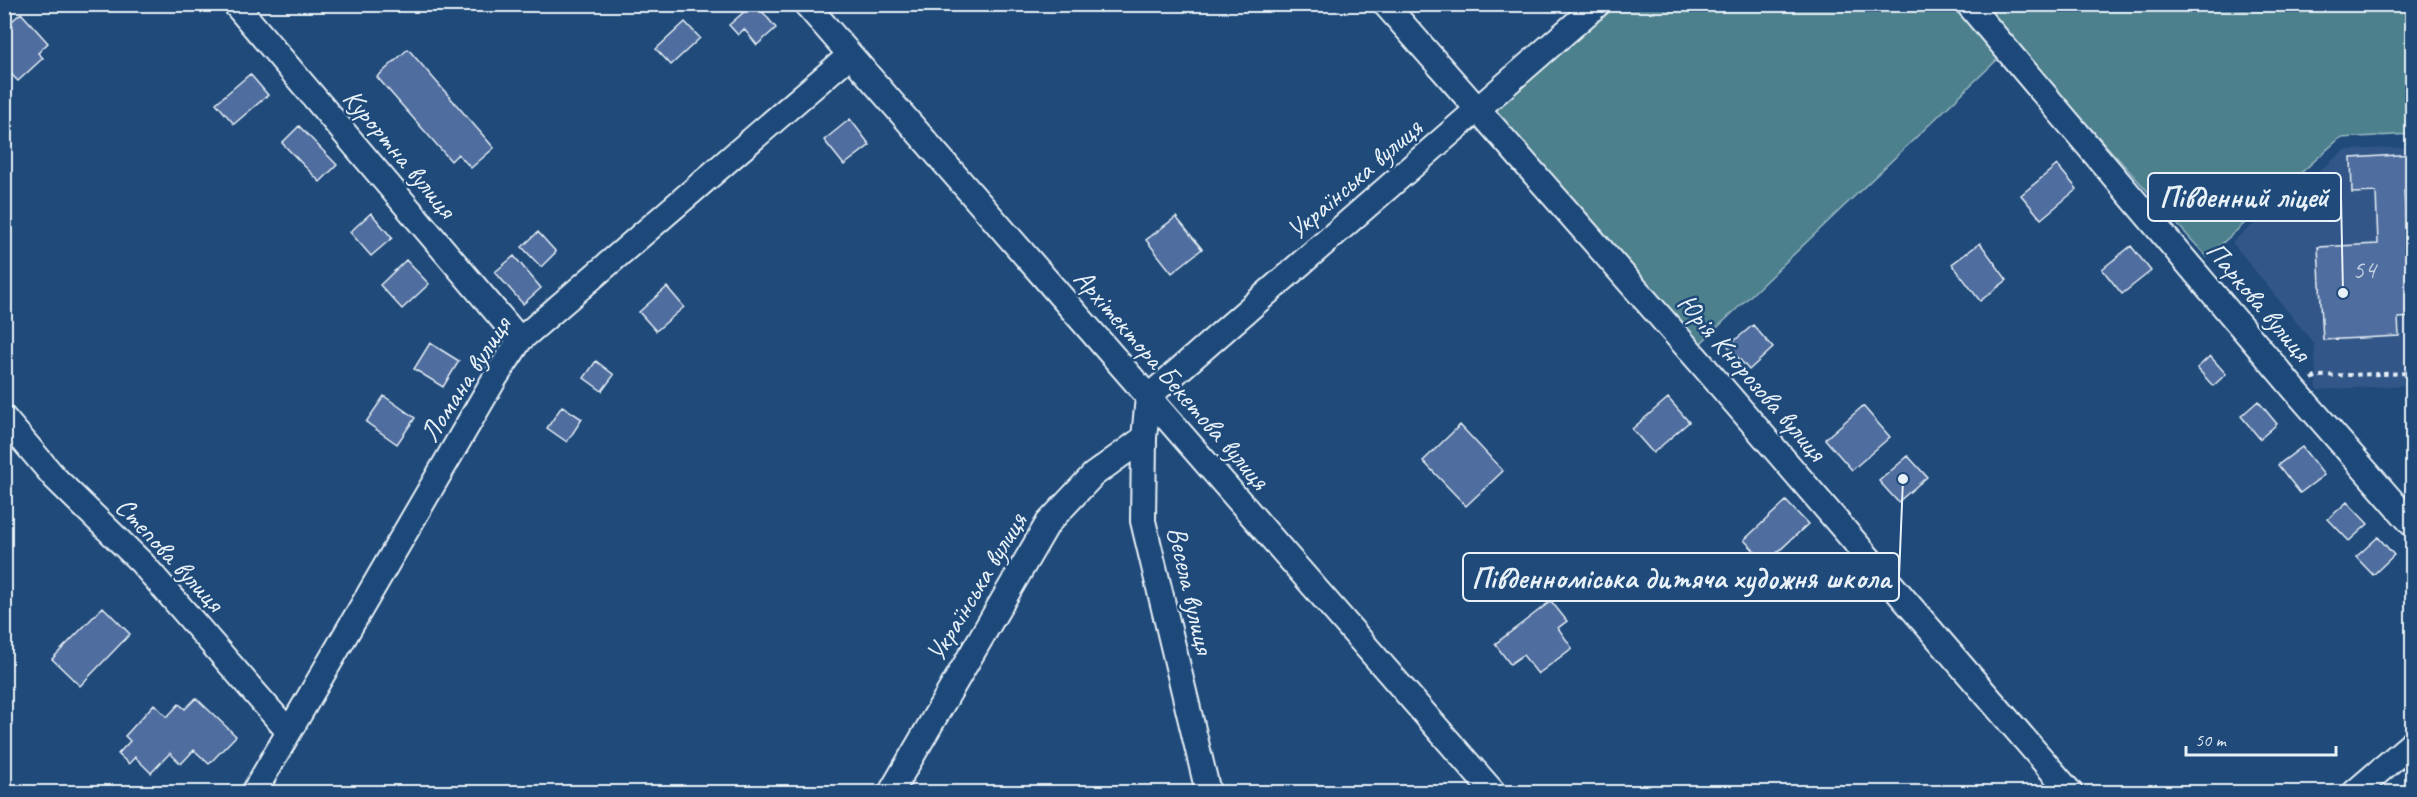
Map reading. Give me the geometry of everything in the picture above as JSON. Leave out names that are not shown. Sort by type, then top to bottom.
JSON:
[{"type":"street","name":"Курортна вулиця","points":[[235,4],[520,340]]},
{"type":"street","name":"Архітектора Бекетова вулиця","points":[[806,4],[1493,792]]},
{"type":"street","name":"Юрія Кнорозова вулиця","points":[[1385,4],[1700,362],[2070,792]]},
{"type":"street","name":"Українська вулиця","points":[[1148,398],[1598,4]]},
{"type":"street","name":"Паркова вулиця","points":[[1968,4],[2294,389],[2412,524]]},
{"type":"street","name":"Ломана вулиця","points":[[254,792],[495,378],[520,340],[850,55]]},
{"type":"street","name":"Весела вулиця","points":[[1148,398],[1144,438],[1143,521],[1208,792]]},
{"type":"street","name":"Степова вулиця","points":[[4,418],[56,478],[142,563],[289,732]]},
{"type":"street","name":"Українська вулиця","points":[[891,792],[1048,523],[1093,475],[1144,438]]},
{"type":"street","points":[[2355,792],[2412,743]]},
{"type":"path","points":[[2294,389],[2318,376],[2412,373]]},
{"type":"shaded area","points":[[2412,147],[2412,385],[2317,390],[2314,344],[2232,242],[2345,150]]},
{"type":"green space","points":[[1610,5],[1954,5],[2000,57],[1700,344],[1488,110]]},
{"type":"green space","points":[[1979,5],[2412,5],[2412,134],[2340,138],[2207,257]]},
{"type":"building","points":[[753,4],[756,4],[776,28],[757,45],[744,29],[738,35],[729,25]]},
{"type":"building","points":[[21,13],[48,43],[38,53],[43,58],[18,81],[4,67],[4,28]]},
{"type":"building","points":[[685,22],[700,38],[671,65],[656,49]]},
{"type":"building","points":[[408,49],[494,148],[471,168],[458,154],[451,161],[377,77]]},
{"type":"building","points":[[250,74],[268,95],[234,124],[216,103]]},
{"type":"building","points":[[850,119],[870,145],[844,165],[824,140]]},
{"type":"building","points":[[299,126],[337,165],[320,182],[282,143]]},
{"type":"building","points":[[2412,154],[2412,190],[2404,191],[2412,317],[2398,318],[2399,336],[2323,340],[2318,247],[2378,244],[2376,192],[2352,193],[2351,158]]},
{"type":"building","points":[[2057,165],[2077,189],[2041,219],[2021,195]]},
{"type":"building","points":[[371,213],[392,238],[371,256],[350,232]]},
{"type":"building","points":[[1176,217],[1202,249],[1172,273],[1146,240]]},
{"type":"building","points":[[538,232],[556,252],[541,267],[522,247]]},
{"type":"building","points":[[1980,243],[2007,280],[1980,301],[1952,264]]},
{"type":"building","points":[[2131,246],[2151,271],[2122,294],[2102,269]]},
{"type":"building","points":[[514,256],[541,288],[523,304],[495,272]]},
{"type":"building","points":[[406,260],[429,284],[402,309],[380,285]]},
{"type":"building","points":[[667,287],[684,307],[656,331],[639,312]]},
{"type":"building","points":[[1753,325],[1773,348],[1749,370],[1728,346]]},
{"type":"building","points":[[430,343],[459,361],[443,387],[414,369]]},
{"type":"building","points":[[2210,356],[2226,374],[2213,386],[2197,368]]},
{"type":"building","points":[[596,361],[614,375],[602,391],[584,378]]},
{"type":"building","points":[[384,396],[415,418],[397,444],[366,422]]},
{"type":"building","points":[[1668,398],[1689,422],[1653,453],[1632,429]]},
{"type":"building","points":[[2258,401],[2277,424],[2260,439],[2241,416]]},
{"type":"building","points":[[562,406],[582,419],[567,442],[547,428]]},
{"type":"building","points":[[1863,406],[1890,437],[1852,470],[1825,439]]},
{"type":"building","points":[[1460,425],[1503,471],[1466,506],[1423,461]]},
{"type":"building","points":[[2302,447],[2324,475],[2300,493],[2278,465]]},
{"type":"building","points":[[1908,456],[1927,477],[1898,502],[1879,481]]},
{"type":"building","points":[[1786,501],[1808,524],[1766,563],[1744,540]]},
{"type":"building","points":[[2347,502],[2368,524],[2349,541],[2328,519]]},
{"type":"building","points":[[2378,537],[2394,555],[2373,575],[2356,557]]},
{"type":"building","points":[[1551,601],[1567,621],[1558,628],[1572,648],[1538,674],[1523,655],[1510,664],[1495,644]]},
{"type":"building","points":[[103,607],[130,634],[80,686],[52,659]]},
{"type":"building","points":[[196,698],[236,736],[209,764],[194,750],[181,764],[170,753],[151,773],[135,757],[129,764],[118,754],[130,741],[125,736],[154,704],[167,717],[179,704],[185,709]]},
{"type":"place","name":"Південний ліцей","points":[[2343,293]]},
{"type":"place","name":"Південноміська дитяча художня школа","points":[[1903,479]]}]
